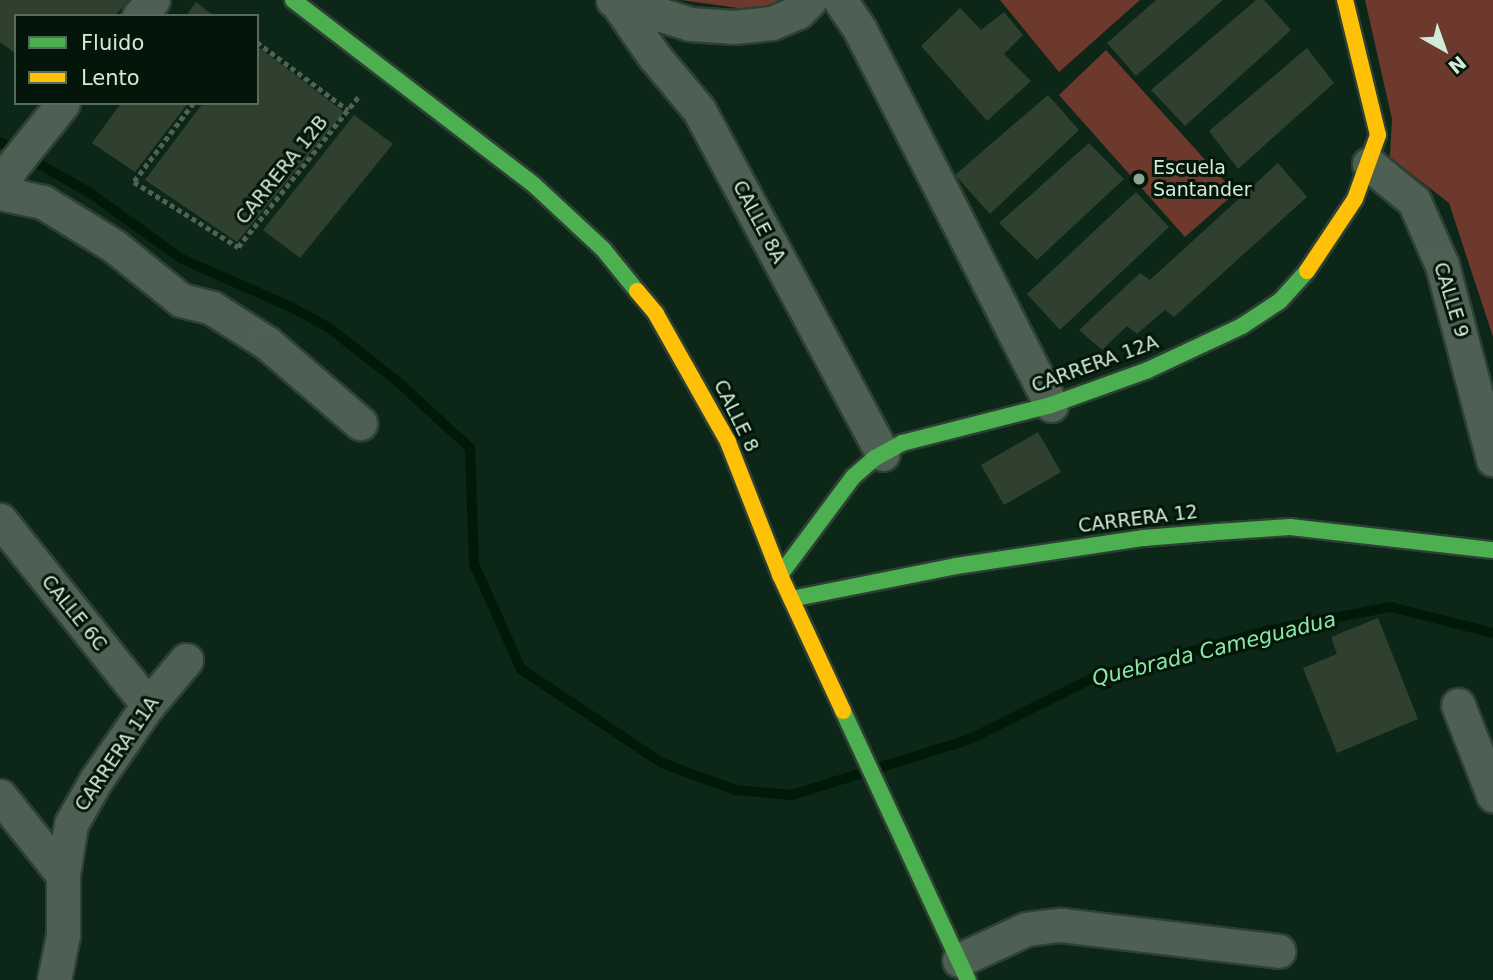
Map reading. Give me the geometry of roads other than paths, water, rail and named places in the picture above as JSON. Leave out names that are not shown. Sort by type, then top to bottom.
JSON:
[{"type":"street","points":[[141,14],[153,0]]},
{"type":"street","name":"CALLE 8","points":[[293,0],[533,184],[574,220],[631,281],[684,359],[728,442],[780,575],[964,970]]},
{"type":"street","points":[[615,1],[690,24],[734,27],[772,23],[798,12],[810,0]]},
{"type":"street","points":[[840,0],[867,43],[1051,405]]},
{"type":"street","name":"CALLE 8A","points":[[615,1],[654,56],[699,110],[883,454]]},
{"type":"street","points":[[1340,6],[1374,150]]},
{"type":"street","points":[[54,114],[4,184],[43,202],[114,246],[181,300],[212,308],[267,343],[360,424]]},
{"type":"street","name":"CARRERA 12A","points":[[780,575],[853,477],[902,443],[1051,405],[1148,370],[1242,326],[1280,301],[1308,270],[1332,237],[1354,199],[1374,150]]},
{"type":"street","name":"CALLE 9","points":[[1374,150],[1414,201],[1442,265],[1481,405],[1493,459]]},
{"type":"street","name":"CALLE 6C","points":[[0,520],[148,705]]},
{"type":"street","name":"CARRERA 12","points":[[791,599],[982,562],[1144,538],[1229,531],[1290,527],[1493,550]]},
{"type":"street","name":"CARRERA 11A","points":[[54,980],[63,934],[63,875],[71,824],[96,780],[148,705],[186,660]]},
{"type":"street","points":[[1458,705],[1493,794]]},
{"type":"street","points":[[0,796],[63,875]]},
{"type":"street","points":[[964,970],[1026,929],[1061,925],[1278,951]]},
{"type":"waterway","name":"Quebrada Cameguadua","points":[[0,142],[90,193],[182,259],[293,308],[329,328],[396,380],[470,448],[474,564],[521,669],[662,763],[735,790],[792,795],[968,740],[1093,678],[1270,630],[1391,607],[1493,633]]},
{"type":"place","name":"Escuela Santander","points":[[1139,179]]}]
